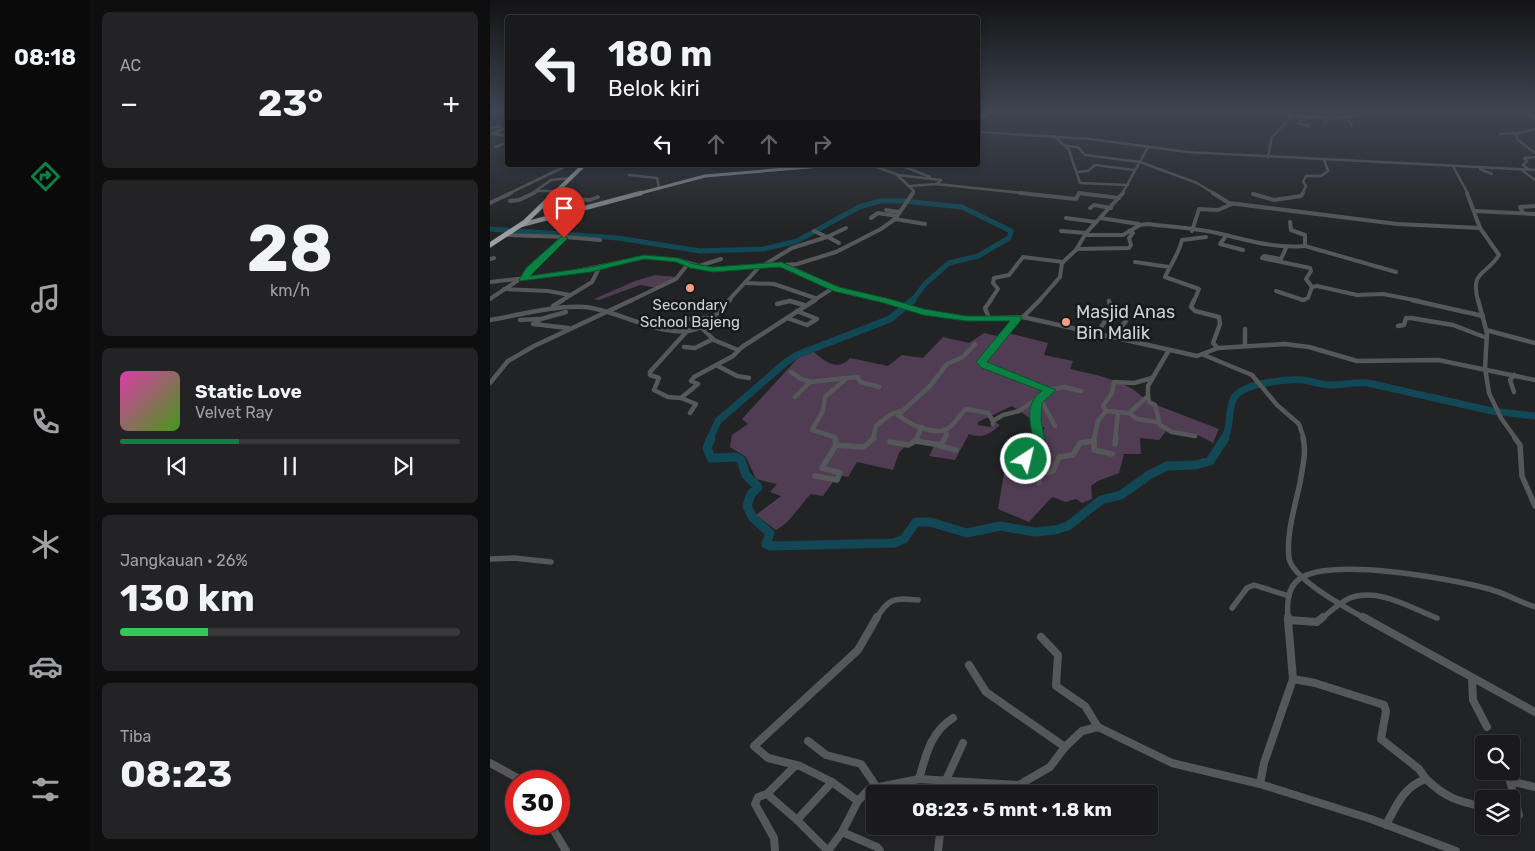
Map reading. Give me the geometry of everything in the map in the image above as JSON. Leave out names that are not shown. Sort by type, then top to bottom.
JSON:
[{"type":"highway","points":[[490,245],[521,225],[582,167]]},
{"type":"main road","points":[[521,225],[659,188],[720,174],[808,167]]},
{"type":"street","points":[[1068,151],[1078,172],[1077,180],[1081,183],[1128,185]]},
{"type":"street","points":[[1081,151],[1084,154],[1140,162],[1201,185],[1226,202],[1397,224],[1480,228]]},
{"type":"street","points":[[1050,390],[982,363],[991,348],[1020,317],[1040,302],[1056,283],[1063,262],[1077,249],[1085,234],[1110,208],[1128,185],[1134,170],[1146,151]]},
{"type":"street","points":[[1177,151],[1535,170]]},
{"type":"street","points":[[1268,157],[1269,151]]},
{"type":"street","points":[[1530,170],[1523,165],[1527,161],[1524,158],[1535,157]]},
{"type":"street","points":[[1253,194],[1254,196],[1274,200],[1301,196],[1306,186],[1303,182],[1306,176],[1322,176],[1328,171],[1324,160]]},
{"type":"street","points":[[1078,172],[1088,172],[1092,166],[1098,165],[1134,170]]},
{"type":"street","points":[[1453,166],[1466,190],[1480,228],[1499,255],[1496,260],[1483,268],[1474,286],[1486,330],[1485,368],[1489,393],[1497,410],[1520,445],[1522,476],[1535,506]]},
{"type":"street","points":[[490,203],[564,167]]},
{"type":"street","points":[[875,167],[897,175],[941,180],[937,184]]},
{"type":"street","points":[[905,167],[931,178]]},
{"type":"street","points":[[1480,168],[1484,173],[1492,174]]},
{"type":"street","points":[[1522,170],[1535,180]]},
{"type":"street","points":[[629,175],[657,178],[659,188]]},
{"type":"street","points":[[490,282],[520,280],[599,268],[648,257],[678,260],[695,267],[717,270],[762,265],[785,265],[808,261],[836,252],[881,229],[897,216],[914,191],[897,175]]},
{"type":"street","points":[[510,200],[521,199],[549,181],[571,178]]},
{"type":"street","points":[[910,186],[937,184],[1062,198],[1077,198],[1079,193],[1082,192],[1118,198]]},
{"type":"street","points":[[534,192],[558,191]]},
{"type":"street","points":[[550,198],[590,200],[598,197]]},
{"type":"street","points":[[1192,231],[1193,224],[1197,222],[1200,209],[1217,210],[1230,204],[1243,204]]},
{"type":"street","points":[[1090,208],[1094,205],[1110,208]]},
{"type":"street","points":[[1523,213],[1520,207],[1535,206]]},
{"type":"street","points":[[886,210],[897,216]]},
{"type":"street","points":[[1474,211],[1535,214]]},
{"type":"street","points":[[871,218],[880,213],[925,224]]},
{"type":"street","points":[[1071,215],[1098,220]]},
{"type":"street","points":[[1066,218],[1141,224],[1226,236],[1286,248],[1305,246],[1396,272]]},
{"type":"street","points":[[1290,222],[1291,230],[1305,235],[1305,246]]},
{"type":"street","points":[[1061,231],[1120,235],[1141,224]]},
{"type":"street","points":[[490,320],[550,308],[584,306],[609,310],[662,327],[688,330],[701,326],[711,318],[756,274],[762,265],[792,248],[816,242],[846,228]]},
{"type":"street","points":[[816,231],[839,243]]},
{"type":"street","points":[[1077,249],[1128,248],[1131,244],[1129,238],[1133,234],[1130,231]]},
{"type":"street","points":[[509,233],[600,240]]},
{"type":"street","points":[[1226,236],[1220,244],[1243,250]]},
{"type":"street","points":[[490,300],[520,280],[565,237]]},
{"type":"street","points":[[1206,237],[1182,240],[1177,258],[1169,267],[1166,279],[1189,283],[1199,289],[1191,305],[1192,309],[1220,319],[1213,339],[1213,343],[1218,348]]},
{"type":"street","points":[[1286,248],[1281,259],[1264,256],[1262,258],[1310,268],[1311,271],[1306,279],[1312,287],[1361,296],[1390,295],[1483,316]]},
{"type":"street","points":[[989,318],[985,308],[998,289],[993,283],[994,278],[1009,275],[1016,268],[1019,260],[1025,257],[1063,262]]},
{"type":"street","points":[[695,267],[720,259]]},
{"type":"street","points":[[1135,262],[1169,267]]},
{"type":"street","points":[[490,383],[510,359],[568,328],[676,279],[688,264]]},
{"type":"street","points":[[785,265],[833,288],[910,308],[961,318],[1020,317],[1169,350],[1204,355],[1246,372],[1259,382],[1276,405],[1297,420],[1304,441],[1304,460],[1289,539],[1290,562],[1312,586],[1341,605],[1535,712]]},
{"type":"street","points":[[550,308],[592,282],[599,268]]},
{"type":"street","points":[[745,283],[774,284],[815,298]]},
{"type":"street","points":[[1276,291],[1304,300],[1308,298],[1312,287]]},
{"type":"street","points":[[680,398],[698,384],[691,381],[694,377],[735,354],[738,350],[815,298],[833,288]]},
{"type":"street","points":[[504,290],[559,291],[570,295]]},
{"type":"street","points":[[777,304],[790,301],[804,306]]},
{"type":"street","points":[[1097,333],[1112,311],[1109,301]]},
{"type":"street","points":[[787,318],[807,325],[817,319],[797,311]]},
{"type":"street","points":[[520,320],[541,319],[566,312]]},
{"type":"street","points":[[686,319],[711,318]]},
{"type":"street","points":[[1398,326],[1404,325],[1406,318],[1411,318],[1453,325],[1487,338]]},
{"type":"street","points":[[541,319],[534,324],[568,328]]},
{"type":"street","points":[[1113,337],[1126,321]]},
{"type":"street","points":[[701,326],[712,339],[738,350]]},
{"type":"street","points":[[1245,329],[1245,346]]},
{"type":"street","points":[[688,330],[650,372],[650,375],[659,378],[654,386],[655,391],[668,397],[680,398],[696,404],[690,413]]},
{"type":"street","points":[[1486,330],[1535,343]]},
{"type":"street","points":[[684,347],[696,348],[712,339]]},
{"type":"street","points":[[836,444],[864,447],[875,437],[875,428],[878,423],[900,411],[933,382],[947,364],[963,357],[975,344]]},
{"type":"street","points":[[1204,355],[1218,348],[1285,344],[1309,347],[1357,361],[1431,359],[1485,368],[1535,380]]},
{"type":"street","points":[[1158,422],[1155,406],[1149,402],[1148,388],[1169,350]]},
{"type":"street","points":[[716,365],[737,376],[749,378]]},
{"type":"street","points":[[791,372],[801,379],[812,382],[858,377],[860,382],[879,387]]},
{"type":"street","points":[[1514,375],[1510,380],[1514,392]]},
{"type":"street","points":[[815,476],[837,480],[840,476],[840,473],[822,469],[836,444],[835,437],[812,430],[822,411],[824,399],[847,378]]},
{"type":"street","points":[[1106,412],[1103,407],[1112,393],[1114,382],[1134,383],[1152,378]]},
{"type":"street","points":[[795,398],[812,382]]},
{"type":"street","points":[[944,430],[966,409],[988,413],[993,422],[1003,414],[1019,411],[1050,390],[1064,386],[1080,391]]},
{"type":"street","points":[[1106,412],[1129,413],[1148,396]]},
{"type":"street","points":[[1039,399],[1055,426]]},
{"type":"street","points":[[1039,399],[1035,408],[1035,421],[1040,441],[1026,459],[1033,465],[1032,471],[1040,474],[1053,471],[1059,457],[1072,455],[1076,444],[1081,440],[1094,441]]},
{"type":"street","points":[[900,411],[898,415],[902,418],[922,426],[944,430]]},
{"type":"street","points":[[1106,412],[1097,420],[1094,450],[1112,454]]},
{"type":"street","points":[[1129,413],[1137,419],[1158,422],[1172,432],[1195,436]]},
{"type":"street","points":[[1115,444],[1118,414]]},
{"type":"street","points":[[890,442],[908,445],[915,441],[922,426]]},
{"type":"street","points":[[940,445],[947,435],[944,430]]},
{"type":"street","points":[[915,441],[956,450]]},
{"type":"street","points":[[1038,483],[1040,474]]},
{"type":"street","points":[[490,559],[550,562]]},
{"type":"street","points":[[1260,784],[1264,763],[1293,679],[1288,620],[1289,596],[1302,576],[1324,572],[1377,570],[1403,573],[1489,589],[1535,607]]},
{"type":"street","points":[[1232,608],[1249,586],[1258,586],[1289,596]]},
{"type":"street","points":[[1288,620],[1317,622],[1355,596],[1372,595],[1437,618]]},
{"type":"street","points":[[858,801],[832,782],[796,765],[763,756],[757,752],[755,744],[858,650],[868,637],[887,603],[898,598],[918,600]]},
{"type":"street","points":[[1041,637],[1058,655],[1059,665],[1054,679],[1056,686],[1085,706],[1098,727],[1172,763],[1260,784],[1386,825],[1456,851]]},
{"type":"street","points":[[968,665],[986,692],[1065,747]]},
{"type":"street","points":[[1472,678],[1473,700],[1487,727]]},
{"type":"street","points":[[1293,679],[1332,688],[1384,705],[1386,711],[1381,739],[1419,768],[1426,779],[1442,794],[1453,800],[1475,806]]},
{"type":"street","points":[[918,779],[928,743],[938,727],[953,718]]},
{"type":"street","points":[[882,785],[918,779],[1019,785],[1050,767],[1065,747],[1082,731],[1098,727]]},
{"type":"street","points":[[808,741],[826,755],[861,764],[875,785]]},
{"type":"street","points":[[946,785],[946,780],[964,743]]},
{"type":"street","points":[[490,763],[505,771]]},
{"type":"street","points":[[775,851],[776,845],[770,830],[755,804],[758,797],[767,794],[796,765]]},
{"type":"street","points":[[1386,825],[1409,788],[1416,781],[1426,779]]},
{"type":"street","points":[[1511,790],[1509,782],[1513,780],[1535,787]]},
{"type":"street","points":[[797,820],[832,782]]},
{"type":"street","points":[[767,794],[828,851],[842,832],[863,793],[866,791]]},
{"type":"street","points":[[842,832],[877,847],[880,851]]},
{"type":"street","points":[[557,835],[566,851]]},
{"type":"street","points":[[938,851],[940,835]]},
{"type":"shaded area","points":[[655,275],[676,277],[657,288],[640,285],[599,300],[594,299],[635,281]]},
{"type":"shaded area","points":[[984,333],[1001,337],[1008,333],[1048,343],[1044,355],[1073,361],[1070,369],[1121,383],[1139,394],[1146,401],[1219,429],[1213,443],[1200,436],[1167,430],[1159,440],[1140,438],[1141,454],[1124,454],[1119,473],[1098,481],[1091,486],[1092,499],[1082,503],[1076,499],[1066,502],[1052,497],[1029,522],[998,509],[1005,467],[1021,459],[1045,428],[1012,406],[978,422],[978,425],[990,427],[995,422],[1000,425],[986,435],[969,434],[955,460],[929,456],[935,444],[910,440],[899,453],[893,470],[857,462],[848,477],[838,475],[823,496],[811,494],[791,518],[776,530],[756,515],[781,496],[770,492],[777,484],[756,479],[746,457],[730,447],[732,435],[748,424],[742,419],[798,358],[814,352],[827,362],[836,365],[850,358],[888,366],[902,355],[923,358],[943,337],[969,343]]},
{"type":"waterway","points":[[490,229],[618,238],[700,251],[764,249],[797,241],[859,207],[880,201],[903,201],[962,207],[1011,231],[1009,238],[978,256],[949,263],[925,284],[912,301]]},
{"type":"waterway","points":[[710,439],[718,421],[786,362],[797,355],[890,319],[912,301]]},
{"type":"waterway","points":[[1224,439],[1228,429],[1232,403],[1239,393],[1255,385],[1287,380],[1303,380],[1330,385],[1368,383],[1492,411],[1535,416]]},
{"type":"waterway","points":[[711,438],[707,448],[711,458],[736,457],[741,460],[746,475],[758,487],[751,494],[747,506],[753,518],[770,533],[766,544],[770,546],[894,543],[904,539],[916,522],[930,522],[967,533],[1000,526],[1035,532],[1055,530],[1068,526],[1101,500],[1121,495],[1149,475],[1167,466],[1195,465],[1210,461],[1225,438]]},
{"type":"place","name":"Secondary School Bajeng","points":[[690,288]]},
{"type":"place","name":"Masjid Anas Bin Malik","points":[[1066,322]]},
{"type":"route","points":[[564,238],[529,270],[523,280],[591,269],[644,257],[678,260],[692,266],[713,270],[781,264],[836,289],[887,300],[923,312],[978,319],[1017,318],[981,362],[986,366],[1012,374],[1050,390],[1038,399],[1036,403],[1035,421],[1040,440],[1038,446],[1026,459]]}]
